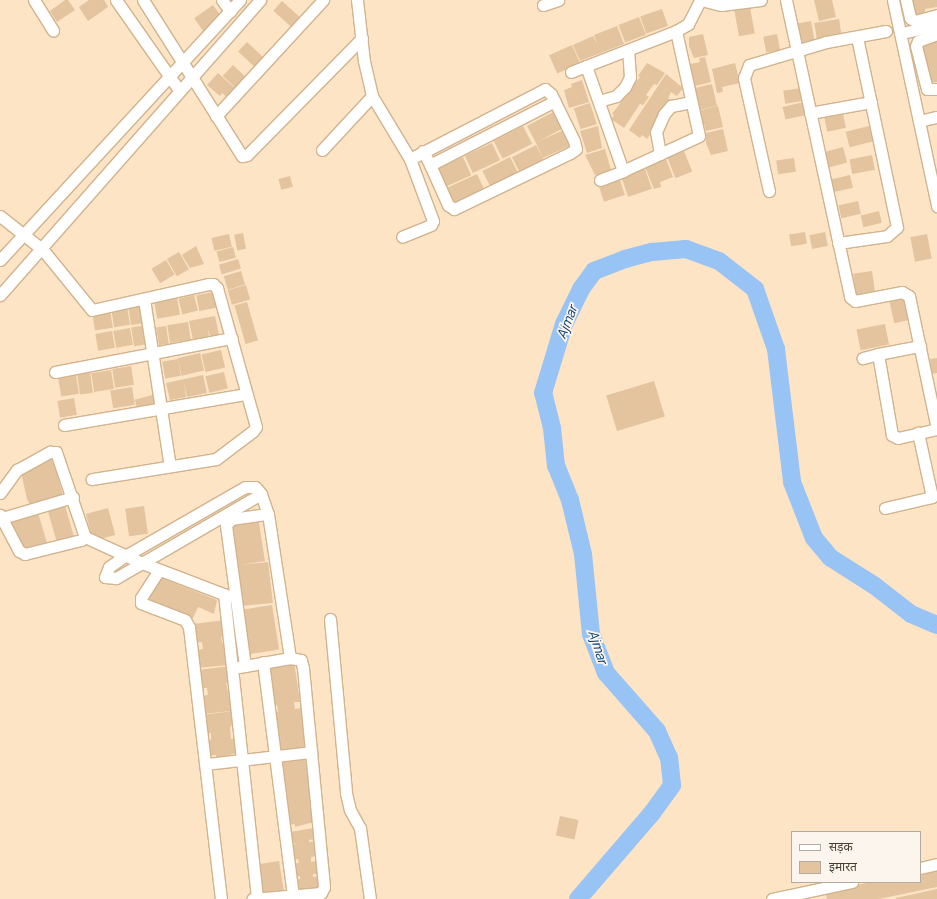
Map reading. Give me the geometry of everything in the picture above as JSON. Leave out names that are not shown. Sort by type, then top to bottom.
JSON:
[{"type":"street","points":[[34,0],[53,30]]},
{"type":"street","points":[[116,0],[168,77],[179,90]]},
{"type":"street","points":[[143,0],[240,155],[247,155],[362,38]]},
{"type":"street","points":[[222,0],[230,11]]},
{"type":"street","points":[[0,260],[240,0]]},
{"type":"street","points":[[0,295],[43,250],[191,76],[260,0]]},
{"type":"street","points":[[216,116],[323,0]]},
{"type":"street","points":[[357,0],[372,96],[410,159],[433,222],[431,225],[402,237]]},
{"type":"street","points":[[543,5],[558,0]]},
{"type":"street","points":[[571,72],[676,31],[688,24],[700,0],[721,5],[761,0]]},
{"type":"street","points":[[786,0],[850,298],[855,301],[902,292],[909,296],[937,429],[898,438],[892,435],[878,354]]},
{"type":"street","points":[[893,0],[902,33],[937,206]]},
{"type":"street","points":[[906,0],[910,18],[915,21],[937,15]]},
{"type":"street","points":[[902,33],[937,25]]},
{"type":"street","points":[[600,180],[700,136],[676,31]]},
{"type":"street","points":[[769,191],[744,78],[749,65],[757,61],[826,42],[886,31]]},
{"type":"street","points":[[937,34],[918,41],[916,46],[927,89],[937,89]]},
{"type":"street","points":[[838,243],[887,236],[897,227],[857,37]]},
{"type":"street","points":[[599,101],[616,96],[630,77],[628,50]]},
{"type":"street","points":[[586,66],[622,171]]},
{"type":"street","points":[[410,159],[423,151],[545,89],[554,101],[574,141],[576,149],[454,209],[447,204],[423,151]]},
{"type":"street","points":[[322,150],[372,96]]},
{"type":"street","points":[[430,165],[554,101]]},
{"type":"street","points":[[660,154],[656,132],[664,114],[671,106],[692,102]]},
{"type":"street","points":[[810,113],[871,102]]},
{"type":"street","points":[[919,122],[937,117]]},
{"type":"street","points":[[436,211],[447,204]]},
{"type":"street","points":[[0,216],[43,250],[92,310],[214,284],[232,338],[256,427],[253,431],[216,459],[92,479]]},
{"type":"street","points":[[144,299],[170,466]]},
{"type":"street","points":[[54,372],[153,355],[232,338]]},
{"type":"street","points":[[863,358],[920,346]]},
{"type":"street","points":[[64,425],[161,410],[246,394]]},
{"type":"street","points":[[885,508],[934,497],[918,433]]},
{"type":"street","points":[[0,493],[17,470],[53,452],[59,454],[85,537],[125,556],[235,599]]},
{"type":"street","points":[[261,494],[116,578],[105,577],[109,567],[125,556],[216,503],[249,486],[255,487],[261,494],[268,514],[290,658]]},
{"type":"street","points":[[73,497],[1,517],[19,551],[25,554],[81,540],[85,537]]},
{"type":"street","points":[[216,503],[223,516]]},
{"type":"street","points":[[245,666],[235,599],[227,522],[268,514]]},
{"type":"street","points":[[159,570],[141,598],[142,603],[186,620],[189,627],[221,899]]},
{"type":"street","points":[[224,594],[232,668],[242,760],[254,899],[321,893],[324,887],[301,660],[290,658],[232,668]]},
{"type":"street","points":[[330,619],[346,794],[350,810],[360,828],[370,899]]},
{"type":"street","points":[[263,662],[293,895]]},
{"type":"street","points":[[206,764],[311,752]]},
{"type":"street","points":[[921,868],[937,864]]},
{"type":"street","points":[[772,899],[819,894],[849,883]]},
{"type":"building","points":[[65,0],[68,0],[75,10],[57,22],[50,11]]},
{"type":"building","points":[[89,0],[104,0],[108,7],[88,21],[79,7]]},
{"type":"building","points":[[814,0],[832,0],[836,17],[819,21]]},
{"type":"building","points":[[912,0],[937,0],[937,7],[925,9],[925,13],[915,15]]},
{"type":"building","points":[[282,1],[301,18],[292,27],[273,11]]},
{"type":"building","points":[[213,5],[222,18],[203,31],[194,18]]},
{"type":"building","points":[[750,7],[755,34],[739,36],[734,10]]},
{"type":"building","points":[[662,9],[668,26],[646,34],[640,16]]},
{"type":"building","points":[[639,17],[646,35],[625,43],[618,25]]},
{"type":"building","points":[[839,19],[842,37],[817,41],[814,23]]},
{"type":"building","points":[[811,21],[815,44],[801,46],[797,23]]},
{"type":"building","points":[[617,26],[624,44],[580,61],[573,45],[593,36],[597,44],[594,35]]},
{"type":"building","points":[[703,34],[708,55],[694,58],[689,46],[689,37]]},
{"type":"building","points":[[777,34],[780,50],[766,52],[763,37]]},
{"type":"building","points":[[937,41],[937,82],[929,83],[920,42]]},
{"type":"building","points":[[247,42],[264,58],[255,67],[238,52]]},
{"type":"building","points":[[572,45],[580,63],[557,73],[549,55]]},
{"type":"building","points":[[705,57],[711,82],[695,86],[694,78],[692,79],[690,64],[700,62],[699,58]]},
{"type":"building","points":[[647,63],[665,73],[657,85],[654,84],[646,95],[649,97],[643,105],[640,104],[624,128],[611,119],[614,115],[612,114],[640,77],[638,76]]},
{"type":"building","points":[[735,63],[740,83],[722,87],[723,92],[717,93],[712,69]]},
{"type":"building","points":[[233,65],[247,78],[237,89],[223,76]]},
{"type":"building","points":[[218,73],[236,89],[228,98],[222,93],[220,96],[207,85]]},
{"type":"building","points":[[666,74],[683,88],[677,96],[671,92],[668,98],[670,99],[651,129],[653,130],[647,139],[642,135],[640,138],[629,130]]},
{"type":"building","points":[[582,80],[589,102],[569,108],[564,90],[572,87],[571,84]]},
{"type":"building","points":[[712,84],[717,106],[699,110],[694,97],[697,97],[695,88]]},
{"type":"building","points":[[801,88],[803,101],[785,104],[783,91]]},
{"type":"building","points":[[804,102],[807,115],[785,120],[783,107]]},
{"type":"building","points":[[590,103],[597,124],[581,129],[574,108]]},
{"type":"building","points":[[718,106],[723,127],[706,131],[704,124],[702,124],[701,110]]},
{"type":"building","points":[[557,110],[566,127],[536,143],[527,126]]},
{"type":"building","points":[[843,114],[846,128],[827,132],[824,118]]},
{"type":"building","points":[[523,126],[532,144],[503,159],[494,141]]},
{"type":"building","points":[[598,126],[602,148],[587,153],[580,131]]},
{"type":"building","points":[[869,126],[873,142],[850,147],[846,132]]},
{"type":"building","points":[[566,129],[573,145],[543,158],[536,142]]},
{"type":"building","points":[[723,129],[728,151],[711,155],[706,143],[706,133]]},
{"type":"building","points":[[492,143],[500,160],[473,173],[465,156]]},
{"type":"building","points":[[536,145],[544,161],[520,173],[512,157]]},
{"type":"building","points":[[843,147],[847,162],[828,168],[824,152]]},
{"type":"building","points":[[605,149],[611,170],[595,175],[585,155]]},
{"type":"building","points":[[684,151],[692,171],[676,178],[667,158]]},
{"type":"building","points":[[872,155],[875,170],[852,174],[849,159]]},
{"type":"building","points":[[463,157],[471,175],[446,187],[437,168]]},
{"type":"building","points":[[510,157],[518,173],[491,187],[482,171]]},
{"type":"building","points":[[794,158],[796,172],[778,174],[776,161]]},
{"type":"building","points":[[666,159],[673,177],[660,182],[661,187],[654,189],[645,167]]},
{"type":"building","points":[[645,169],[652,189],[628,197],[621,177]]},
{"type":"building","points":[[477,174],[485,191],[454,206],[446,188]]},
{"type":"building","points":[[850,175],[853,188],[834,192],[831,179]]},
{"type":"building","points":[[290,176],[293,187],[281,190],[278,179]]},
{"type":"building","points":[[619,177],[625,195],[604,202],[598,184]]},
{"type":"building","points":[[858,201],[861,214],[841,218],[839,205]]},
{"type":"building","points":[[879,211],[882,223],[863,227],[861,216]]},
{"type":"building","points":[[805,232],[807,244],[791,246],[789,235]]},
{"type":"building","points":[[825,232],[828,246],[812,249],[809,235]]},
{"type":"building","points":[[243,233],[246,249],[237,250],[234,235]]},
{"type":"building","points":[[229,234],[232,247],[214,251],[211,238]]},
{"type":"building","points":[[927,234],[932,259],[915,262],[910,237]]},
{"type":"building","points":[[196,246],[204,264],[190,268],[182,255]]},
{"type":"building","points":[[233,247],[236,258],[219,262],[217,251]]},
{"type":"building","points":[[179,252],[189,269],[177,276],[167,259]]},
{"type":"building","points":[[238,259],[241,269],[222,274],[219,265]]},
{"type":"building","points":[[166,260],[175,275],[160,283],[151,269]]},
{"type":"building","points":[[241,271],[245,284],[228,290],[224,276]]},
{"type":"building","points":[[872,271],[875,292],[856,294],[853,274]]},
{"type":"building","points":[[246,285],[250,299],[232,305],[228,290]]},
{"type":"building","points":[[213,292],[216,308],[199,311],[196,295]]},
{"type":"building","points":[[194,295],[198,311],[182,314],[178,299]]},
{"type":"building","points":[[177,298],[180,315],[157,319],[154,302]]},
{"type":"building","points":[[906,298],[911,319],[894,323],[889,302]]},
{"type":"building","points":[[247,302],[258,340],[246,344],[235,306]]},
{"type":"building","points":[[143,304],[146,323],[131,325],[128,306]]},
{"type":"building","points":[[127,306],[130,325],[114,327],[111,309]]},
{"type":"building","points":[[110,310],[113,328],[95,331],[92,313]]},
{"type":"building","points":[[215,316],[219,335],[210,336],[208,329],[209,337],[193,340],[189,321]]},
{"type":"building","points":[[188,322],[191,340],[170,343],[167,325]]},
{"type":"building","points":[[885,324],[889,345],[861,350],[857,330]]},
{"type":"building","points":[[147,325],[150,344],[134,346],[131,328]]},
{"type":"building","points":[[166,326],[169,344],[159,345],[156,328]]},
{"type":"building","points":[[130,328],[133,345],[116,348],[113,331]]},
{"type":"building","points":[[112,331],[115,348],[98,351],[95,334]]},
{"type":"building","points":[[221,350],[225,368],[206,372],[202,354]]},
{"type":"building","points":[[200,353],[204,371],[182,376],[178,358]]},
{"type":"building","points":[[937,358],[937,373],[932,374],[930,359]]},
{"type":"building","points":[[178,359],[181,376],[165,379],[162,362]]},
{"type":"building","points":[[131,366],[134,385],[115,388],[112,369]]},
{"type":"building","points":[[111,370],[114,389],[94,392],[91,373]]},
{"type":"building","points":[[90,372],[93,393],[80,395],[77,374]]},
{"type":"building","points":[[224,372],[228,389],[209,393],[205,376]]},
{"type":"building","points":[[76,375],[79,394],[61,397],[58,378]]},
{"type":"building","points":[[203,375],[207,393],[187,397],[184,382],[186,397],[170,400],[166,383]]},
{"type":"building","points":[[654,381],[665,416],[617,431],[606,396]]},
{"type":"building","points":[[132,387],[135,405],[113,408],[110,390]]},
{"type":"building","points":[[156,394],[159,405],[138,410],[135,400]]},
{"type":"building","points":[[74,398],[77,415],[60,418],[57,401]]},
{"type":"building","points":[[53,459],[64,499],[32,509],[27,499],[20,468]]},
{"type":"building","points":[[64,502],[74,538],[57,543],[47,507]]},
{"type":"building","points":[[144,506],[148,534],[129,536],[125,509]]},
{"type":"building","points":[[108,508],[115,535],[93,541],[86,514]]},
{"type":"building","points":[[38,513],[48,546],[23,553],[7,518]]},
{"type":"building","points":[[258,517],[265,561],[240,565],[268,562],[273,603],[241,606],[229,522]]},
{"type":"building","points":[[159,577],[217,600],[214,614],[198,607],[192,620],[148,603],[150,598],[148,597]]},
{"type":"building","points":[[272,605],[279,649],[249,654],[242,610]]},
{"type":"building","points":[[225,620],[224,637],[221,637],[228,665],[198,668],[196,650],[203,649],[202,642],[195,643],[193,624]]},
{"type":"building","points":[[294,661],[300,702],[294,702],[295,709],[301,708],[308,747],[280,752],[274,712],[278,712],[277,705],[271,705],[265,665]]},
{"type":"building","points":[[230,666],[229,683],[226,683],[232,711],[202,714],[201,696],[208,695],[207,688],[200,688],[198,670]]},
{"type":"building","points":[[233,711],[233,723],[230,728],[231,739],[236,739],[238,753],[216,758],[216,755],[206,756],[204,741],[211,740],[211,733],[203,734],[201,715]]},
{"type":"building","points":[[305,757],[314,822],[295,827],[295,824],[288,825],[279,761]]},
{"type":"building","points":[[560,816],[579,820],[574,840],[556,836]]},
{"type":"building","points":[[314,828],[316,839],[309,840],[309,842],[316,841],[318,856],[311,857],[311,862],[317,861],[319,874],[313,874],[313,877],[319,876],[320,890],[295,893],[293,880],[300,879],[300,876],[294,877],[292,864],[299,863],[298,859],[291,860],[289,845],[297,844],[292,843],[290,832]]},
{"type":"building","points":[[279,861],[284,892],[263,895],[258,864]]},
{"type":"building","points":[[937,868],[937,887],[879,899],[827,899],[825,892],[866,883],[921,883],[921,872]]},
{"type":"building","points":[[937,889],[937,899],[896,899],[896,898]]},
{"type":"waterway","name":"Ajmar","points":[[578,899],[652,813],[672,785],[669,758],[657,731],[606,673],[591,634],[583,554],[570,500],[556,466],[552,428],[543,393],[564,324],[581,289],[594,271],[625,259],[652,252],[686,249],[719,261],[755,289],[776,349],[792,482],[814,538],[831,558],[875,586],[911,614],[937,625]]}]
